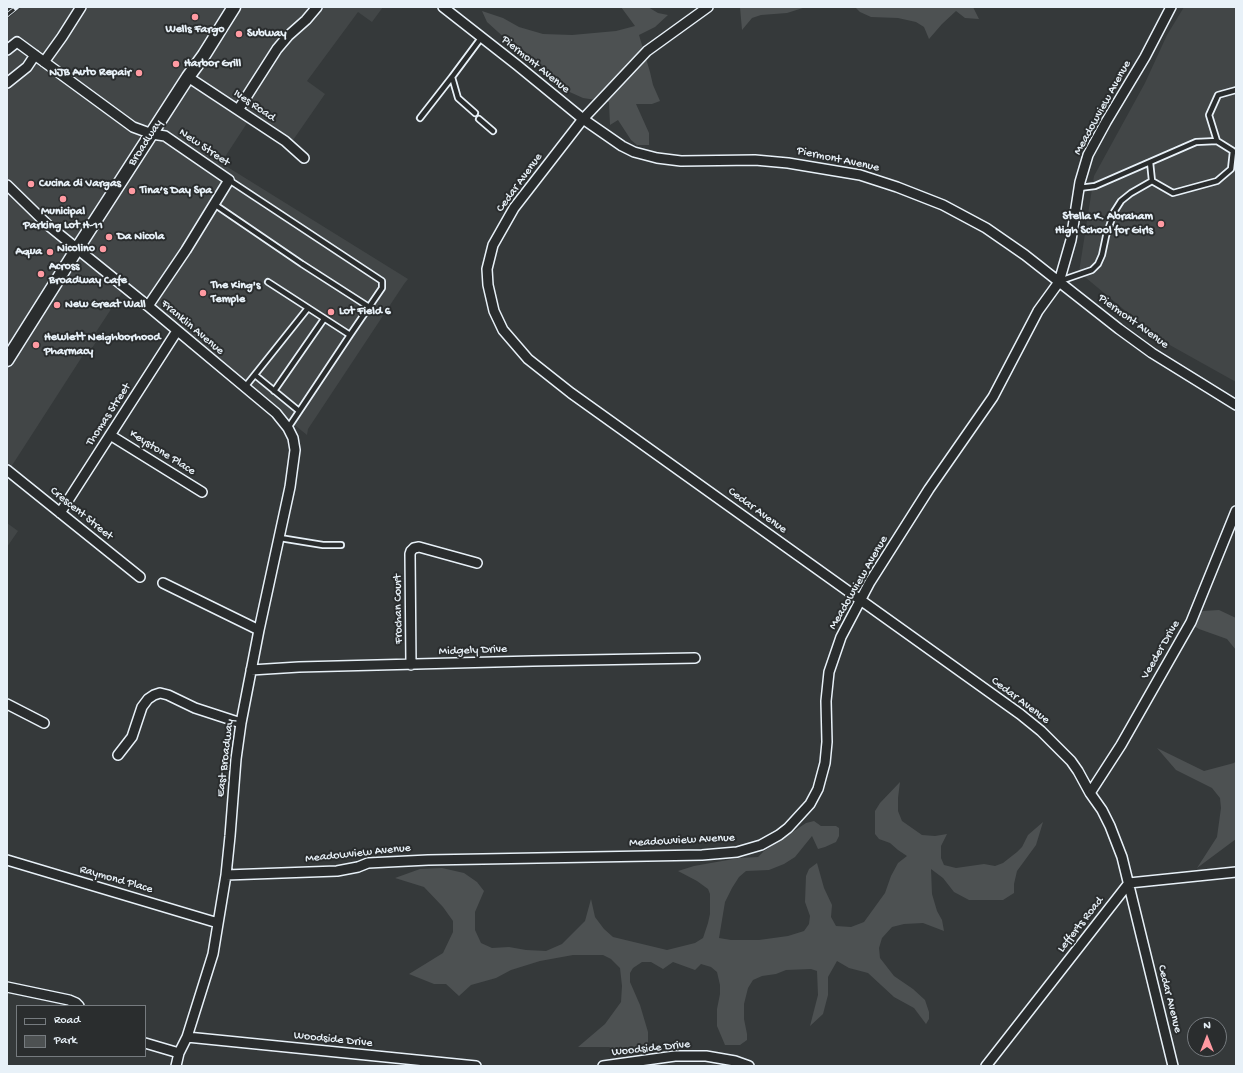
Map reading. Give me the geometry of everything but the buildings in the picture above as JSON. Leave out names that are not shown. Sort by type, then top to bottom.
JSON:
[{"type":"main road","name":"Broadway","points":[[7,360],[234,7]]},
{"type":"street","points":[[44,62],[62,38],[81,7]]},
{"type":"street","points":[[238,110],[277,48],[306,20],[317,7]]},
{"type":"street","name":"Piermont Avenue","points":[[443,7],[583,119],[622,146],[634,152],[657,158],[681,161],[755,160],[788,162],[860,175],[897,186],[943,205],[986,228],[1025,255],[1152,353],[1236,405]]},
{"type":"street","name":"Cedar Avenue","points":[[708,7],[647,51],[583,119],[514,208],[493,245],[488,269],[488,286],[494,311],[503,330],[528,359],[571,393],[1020,714],[1041,731],[1071,761],[1102,810],[1122,857],[1173,1066]]},
{"type":"street","name":"Meadowview Avenue","points":[[226,875],[337,871],[358,867],[368,863],[428,860],[702,855],[736,852],[761,845],[788,828],[810,804],[818,789],[825,763],[826,701],[829,672],[841,637],[870,582],[929,489],[993,397],[1038,311],[1059,282],[1071,240],[1079,188],[1088,155],[1172,7]]},
{"type":"street","name":"New Street","points":[[7,50],[18,42],[133,127],[152,134],[165,136],[229,180]]},
{"type":"street","points":[[7,83],[27,67],[35,55]]},
{"type":"street","name":"Ives Road","points":[[188,77],[285,141],[304,158]]},
{"type":"street","points":[[148,306],[186,250],[229,180]]},
{"type":"street","name":"Franklin Avenue","points":[[7,185],[49,226],[148,306],[276,413],[288,428],[293,438],[295,450]]},
{"type":"street","name":"Thomas Street","points":[[60,512],[177,331]]},
{"type":"street","name":"Keystone Place","points":[[110,435],[202,492]]},
{"type":"street","name":"East Broadway","points":[[176,1066],[179,1053],[187,1037],[213,954],[226,875],[236,759],[241,723],[259,630],[280,538],[290,487],[295,450]]},
{"type":"street","name":"Crescent Street","points":[[7,470],[140,577]]},
{"type":"street","name":"Veeder Drive","points":[[1090,793],[1121,745],[1191,622],[1236,511]]},
{"type":"street","name":"Frochan Court","points":[[412,665],[410,554],[414,548],[419,547],[477,563]]},
{"type":"street","points":[[163,583],[259,630]]},
{"type":"street","name":"Midgely Drive","points":[[251,670],[299,667],[695,658]]},
{"type":"street","points":[[118,755],[132,737],[142,707],[148,699],[160,693],[168,694],[195,708],[241,723]]},
{"type":"street","points":[[7,704],[44,723]]},
{"type":"street","name":"Raymond Place","points":[[7,860],[218,922]]},
{"type":"street","points":[[1129,883],[1236,872]]},
{"type":"street","name":"Lefferts Road","points":[[986,1066],[1129,883]]},
{"type":"street","points":[[7,987],[69,1000],[78,1005]]},
{"type":"street","name":"Woodside Drive","points":[[187,1037],[476,1066]]},
{"type":"street","points":[[146,1043],[179,1053]]},
{"type":"street","name":"Woodside Drive","points":[[603,1066],[675,1056],[706,1056],[735,1061],[749,1066]]},
{"type":"lane","points":[[420,118],[481,38]]},
{"type":"lane","points":[[452,77],[458,98],[475,113]]},
{"type":"lane","points":[[1217,141],[1209,115],[1218,95],[1236,90]]},
{"type":"lane","points":[[479,119],[493,131]]},
{"type":"lane","points":[[1079,188],[1095,186],[1196,142],[1217,141],[1235,151],[1231,169],[1217,181],[1173,192],[1152,181]]},
{"type":"lane","points":[[1150,162],[1152,181]]},
{"type":"lane","points":[[229,180],[382,281],[382,288],[288,428]]},
{"type":"lane","points":[[1059,282],[1092,270],[1098,264],[1114,212],[1121,201],[1135,190],[1152,181]]},
{"type":"lane","points":[[214,204],[296,260],[369,307]]},
{"type":"lane","points":[[268,282],[350,335]]},
{"type":"lane","points":[[245,388],[308,308]]},
{"type":"lane","points":[[274,391],[324,319]]},
{"type":"lane","points":[[255,375],[299,412]]},
{"type":"lane","points":[[280,538],[322,545],[341,545]]},
{"type":"shaded area","points":[[22,7],[383,7],[372,22],[358,12],[307,81],[325,94],[291,143],[251,117],[221,163],[408,279],[308,429],[307,435],[125,288],[96,332],[100,336],[90,351],[87,349],[11,467],[8,465],[7,466],[7,19]]},
{"type":"shaded area","name":"Stella K. Abraham High School for Girls","points":[[1184,7],[1236,7],[1236,382],[1159,339],[1079,272],[1094,176],[1145,83],[1167,35]]},
{"type":"shaded area","points":[[7,523],[18,531],[7,547]]},
{"type":"green space","points":[[621,7],[648,7],[658,13],[668,15],[655,27],[639,35],[653,85],[660,101],[652,104],[636,104],[649,133],[649,145],[637,145],[631,140],[618,120],[610,125],[609,102],[583,98],[563,89],[543,67],[508,41],[487,22],[482,11],[503,18],[519,27],[543,34],[572,35],[616,31],[635,26]]},
{"type":"green space","points":[[740,7],[806,7],[787,13],[761,15],[752,18],[742,30]]},
{"type":"green space","points":[[855,7],[973,7],[979,19],[965,18],[956,11],[929,39],[924,27],[916,22],[898,18],[871,17],[860,12]]},
{"type":"green space","points":[[1219,610],[1236,618],[1236,650],[1227,639],[1199,629],[1185,621],[1203,611]]},
{"type":"green space","points":[[1157,748],[1204,771],[1234,763],[1236,761],[1236,839],[1197,868],[1217,837],[1221,808],[1220,798],[1212,788],[1176,770]]},
{"type":"green space","points":[[900,782],[898,811],[902,821],[922,835],[935,836],[947,834],[941,846],[941,858],[944,865],[956,868],[984,864],[995,866],[1003,863],[1022,847],[1028,835],[1043,822],[1036,845],[1017,871],[1014,884],[1014,893],[1003,900],[969,900],[954,892],[943,878],[931,869],[932,894],[937,911],[942,920],[944,931],[923,923],[904,924],[892,927],[882,938],[879,948],[880,958],[894,976],[913,989],[925,1000],[929,1012],[929,1019],[926,1024],[914,1008],[894,997],[868,973],[849,968],[837,961],[828,977],[828,995],[823,1014],[810,1026],[818,995],[817,971],[811,969],[786,970],[776,974],[762,976],[753,980],[748,988],[744,1004],[744,1019],[747,1040],[740,1045],[725,1045],[717,1026],[717,1009],[720,985],[717,972],[711,967],[701,964],[695,970],[673,962],[663,969],[651,962],[642,962],[633,968],[630,973],[630,982],[640,1005],[648,1032],[648,1042],[641,1052],[626,1052],[609,1047],[578,1047],[605,1024],[621,1002],[622,986],[620,968],[611,959],[603,955],[573,955],[540,961],[511,970],[496,978],[471,985],[459,996],[446,984],[434,984],[409,974],[443,953],[453,932],[453,921],[443,907],[424,887],[395,878],[420,869],[442,868],[464,873],[477,882],[484,891],[475,912],[475,930],[481,943],[492,948],[509,947],[546,951],[562,944],[585,921],[591,899],[595,917],[604,929],[613,937],[667,950],[695,943],[703,938],[710,914],[710,894],[708,889],[697,881],[678,871],[694,866],[739,858],[758,857],[764,851],[806,823],[814,821],[821,826],[836,826],[839,828],[839,836],[836,842],[818,849],[812,836],[795,857],[784,864],[769,870],[746,871],[739,877],[725,902],[719,938],[731,940],[759,940],[788,936],[804,931],[809,924],[810,916],[805,902],[806,876],[809,869],[817,863],[824,888],[832,905],[831,917],[836,926],[851,927],[864,922],[885,893],[891,876],[898,863],[907,856],[890,843],[879,839],[875,834],[875,811],[880,803]]},
{"type":"railway","points":[[7,15],[17,7]]},
{"type":"place","name":"Wells Fargo","points":[[195,17]]},
{"type":"place","name":"Subway","points":[[239,34]]},
{"type":"place","name":"Harbor Grill","points":[[176,64]]},
{"type":"place","name":"NJB Auto Repair","points":[[139,73]]},
{"type":"place","name":"Cucina di Vargas","points":[[31,184]]},
{"type":"place","name":"Tina’s Day Spa","points":[[132,191]]},
{"type":"place","name":"Municipal Parking Lot H-11","points":[[63,199]]},
{"type":"place","name":"Stella K. Abraham High School for Girls","points":[[1161,224]]},
{"type":"place","name":"Da Nicola","points":[[109,237]]},
{"type":"place","name":"Nicolino","points":[[103,249]]},
{"type":"place","name":"Aqua","points":[[50,252]]},
{"type":"place","name":"Across Broadway Cafe","points":[[41,274]]},
{"type":"place","name":"The King's Temple","points":[[203,293]]},
{"type":"place","name":"New Great Wall","points":[[57,305]]},
{"type":"place","name":"Lot Field 6","points":[[331,312]]},
{"type":"place","name":"Hewlett Neighborhood Pharmacy","points":[[36,345]]}]
